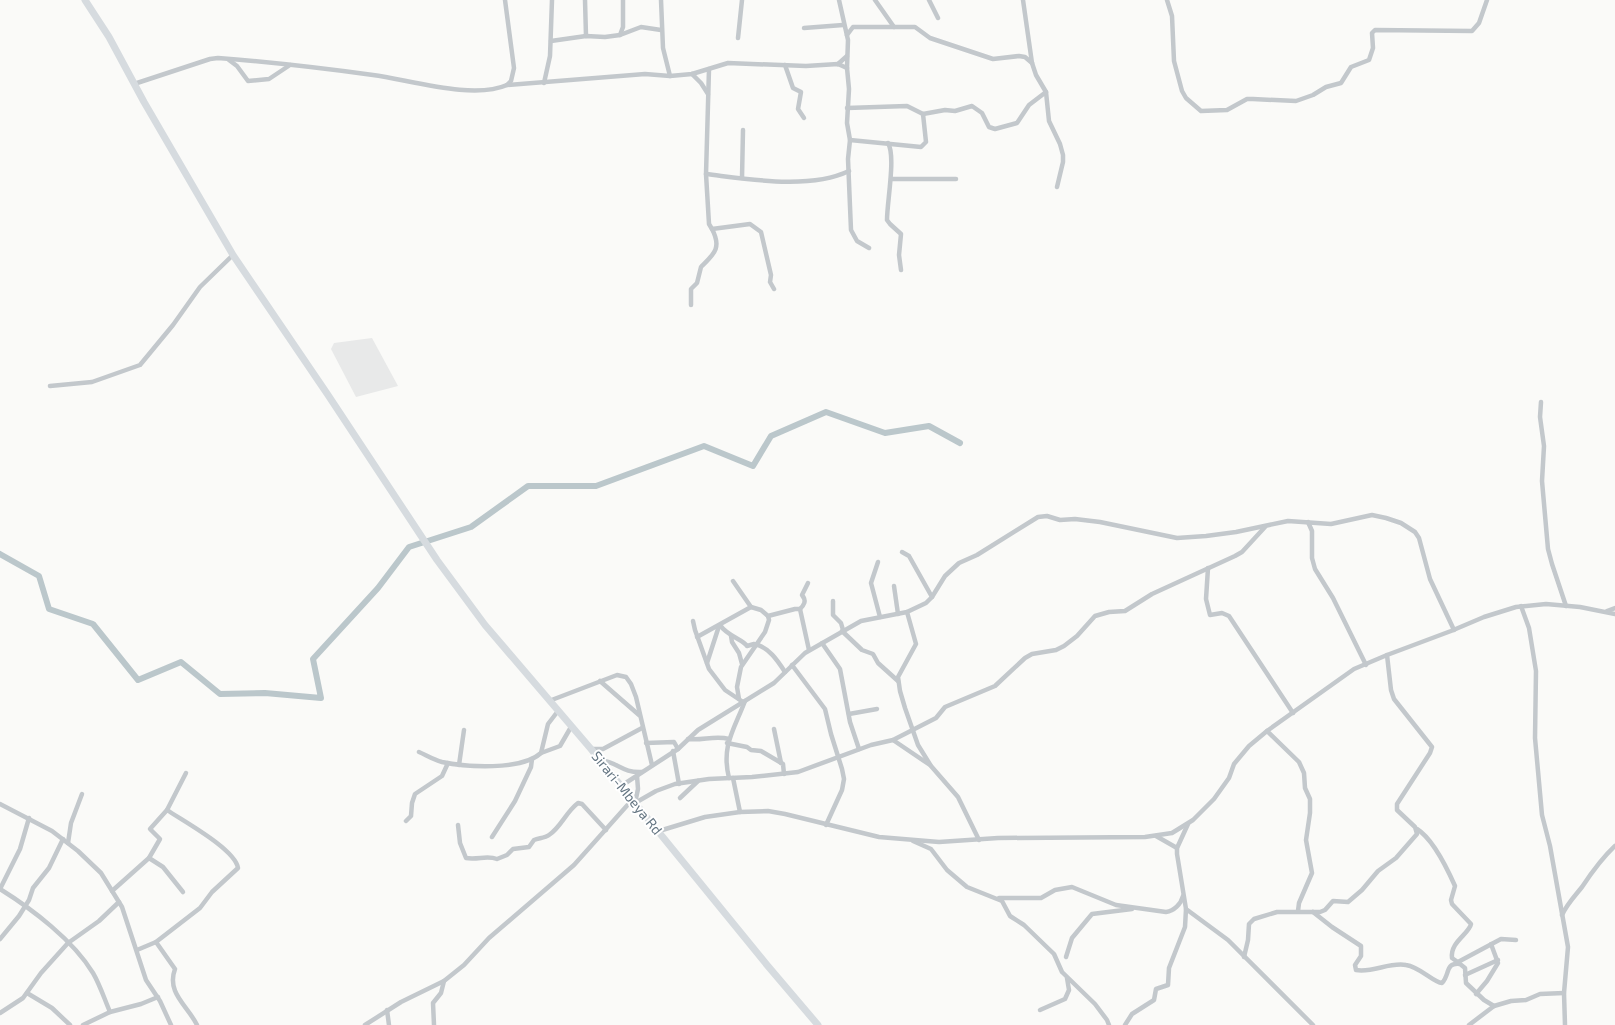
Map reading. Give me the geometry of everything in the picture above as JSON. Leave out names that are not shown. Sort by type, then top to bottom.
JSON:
[{"type":"highway","name":"Sirari-Mbeya Rd","points":[[85,0],[109,37],[134,84],[233,255],[437,560],[485,625],[548,701],[591,749],[659,831],[766,965],[818,1025]]},
{"type":"street","points":[[505,0],[514,68],[511,81],[507,85]]},
{"type":"street","points":[[544,83],[549,65],[552,0]]},
{"type":"street","points":[[585,0],[586,36]]},
{"type":"street","points":[[620,35],[623,27],[623,0]]},
{"type":"street","points":[[661,0],[661,30],[666,62],[670,76]]},
{"type":"street","points":[[738,38],[742,0]]},
{"type":"street","points":[[839,0],[843,25],[847,35],[847,68],[849,89],[847,131],[850,140],[849,171],[852,230],[857,241],[869,248]]},
{"type":"street","points":[[875,0],[894,27]]},
{"type":"street","points":[[929,0],[938,18]]},
{"type":"street","points":[[1023,0],[1032,63],[1036,75],[1046,92],[1049,121],[1063,154],[1063,162],[1057,187]]},
{"type":"street","points":[[1167,0],[1172,16],[1174,60],[1182,91],[1186,98],[1201,111],[1207,112],[1232,109],[1247,99],[1260,98],[1296,101],[1313,95],[1326,87],[1341,83],[1351,66],[1369,60],[1373,48],[1372,33],[1375,30],[1472,31],[1478,23],[1487,0]]},
{"type":"street","points":[[804,28],[843,25]]},
{"type":"street","points":[[551,41],[586,36],[605,37],[620,35],[641,27],[650,27],[661,30]]},
{"type":"street","points":[[847,35],[853,27],[915,27],[930,38],[993,59],[1019,56],[1025,57],[1032,63]]},
{"type":"street","points":[[838,64],[848,56]]},
{"type":"street","points":[[134,84],[210,59],[227,59],[290,65],[486,92],[507,85],[645,74],[670,76],[692,74],[728,63],[785,65],[838,64],[847,68]]},
{"type":"street","points":[[227,59],[237,66],[248,81],[269,79],[290,65]]},
{"type":"street","points":[[785,65],[793,88],[801,92],[798,109],[804,118]]},
{"type":"street","points":[[691,305],[690,289],[697,283],[701,267],[709,261],[716,249],[716,236],[708,216],[706,174],[709,69]]},
{"type":"street","points":[[692,74],[701,83],[708,95]]},
{"type":"street","points":[[847,108],[907,106],[924,114],[945,110],[955,111],[972,106],[982,114],[989,127],[995,129],[1017,123],[1029,105],[1046,92]]},
{"type":"street","points":[[850,140],[916,147],[925,145],[924,114]]},
{"type":"street","points":[[742,178],[743,130]]},
{"type":"street","points":[[888,143],[891,150],[891,179],[887,220],[901,234],[899,255],[901,270]]},
{"type":"street","points":[[706,174],[780,181],[810,180],[838,176],[849,171]]},
{"type":"street","points":[[891,179],[956,179]]},
{"type":"street","points":[[712,229],[750,224],[761,232],[771,275],[770,282],[774,289]]},
{"type":"street","points":[[50,386],[92,382],[140,365],[173,325],[200,287],[233,255]]},
{"type":"street","points":[[1541,402],[1540,417],[1544,446],[1542,481],[1547,515],[1548,544],[1552,564],[1566,606]]},
{"type":"street","points":[[621,786],[676,750],[698,730],[742,701],[774,683],[809,650],[861,621],[907,612],[926,603],[932,598],[941,581],[959,563],[977,555],[1038,517],[1047,516],[1060,520],[1075,519],[1100,522],[1177,538],[1206,536],[1264,527],[1288,521],[1332,524],[1372,515],[1386,518],[1411,528],[1419,538],[1430,579],[1454,630]]},
{"type":"street","points":[[1308,522],[1312,531],[1312,558],[1315,569],[1333,598],[1366,665]]},
{"type":"street","points":[[365,1025],[387,1010],[444,981],[464,965],[513,917],[574,865],[634,802],[656,791],[680,784],[798,772],[859,749],[893,740],[936,718],[945,707],[995,686],[1025,658],[1032,654],[1056,650],[1064,646],[1077,636],[1095,616],[1130,608],[1146,597],[1242,552],[1264,527]]},
{"type":"street","points":[[902,552],[910,558],[932,598]]},
{"type":"street","points":[[878,562],[871,583],[880,617]]},
{"type":"street","points":[[1208,568],[1206,599],[1210,615],[1222,612],[1229,616],[1293,713]]},
{"type":"street","points":[[733,581],[751,607],[761,610],[768,616],[769,620],[765,632],[742,664],[737,684],[742,701],[725,752],[740,812]]},
{"type":"street","points":[[768,616],[800,609],[805,604],[805,600],[802,595],[808,583]]},
{"type":"street","points":[[894,586],[898,614]]},
{"type":"street","points":[[833,602],[833,615],[841,623],[843,630],[862,650],[873,654],[878,663],[898,681]]},
{"type":"street","points":[[659,831],[705,817],[740,812],[774,812],[879,837],[908,838],[939,842],[1156,836],[1172,833],[1188,824],[1214,800],[1243,753],[1267,731],[1344,675],[1387,655],[1484,617],[1521,606],[1533,604],[1566,606],[1605,611],[1615,614]]},
{"type":"street","points":[[1521,606],[1529,628],[1536,671],[1535,738],[1542,815],[1549,838],[1568,948],[1564,993],[1565,1025]]},
{"type":"street","points":[[697,637],[751,607]]},
{"type":"street","points":[[1605,611],[1615,608]]},
{"type":"street","points":[[800,609],[809,650]]},
{"type":"street","points":[[907,612],[916,644],[900,672],[898,681],[912,730],[918,745],[931,766],[958,797],[979,840]]},
{"type":"street","points":[[694,621],[697,637],[705,655],[707,664],[725,690],[742,701]]},
{"type":"street","points":[[719,625],[731,636],[744,642],[747,646],[756,644],[774,657],[785,672]]},
{"type":"street","points":[[707,664],[719,625]]},
{"type":"street","points":[[731,636],[732,642],[738,648],[742,664]]},
{"type":"street","points":[[822,643],[840,669],[849,714],[859,749]]},
{"type":"street","points":[[1387,655],[1391,690],[1394,699],[1432,747],[1430,753],[1397,804],[1397,810],[1416,829],[1426,835],[1455,886],[1451,900],[1452,904],[1471,924],[1460,937],[1452,953],[1452,958],[1464,967],[1466,983],[1476,994],[1494,1006]]},
{"type":"street","points":[[792,665],[825,709],[843,775],[843,786],[826,825]]},
{"type":"street","points":[[548,701],[616,675],[626,677],[631,684],[636,697],[642,728],[652,765]]},
{"type":"street","points":[[600,681],[639,715]]},
{"type":"street","points":[[849,714],[877,709]]},
{"type":"street","points":[[541,753],[548,724],[558,711]]},
{"type":"street","points":[[419,752],[448,763],[459,765],[494,766],[532,759],[541,753],[560,746],[571,727]]},
{"type":"street","points":[[591,749],[603,749],[642,728]]},
{"type":"street","points":[[774,729],[784,774]]},
{"type":"street","points":[[459,765],[464,730]]},
{"type":"street","points":[[1267,731],[1299,762],[1304,773],[1305,788],[1310,800],[1310,814],[1306,840],[1312,872],[1299,903],[1298,911]]},
{"type":"street","points":[[688,738],[702,740],[719,736],[751,750],[761,751],[772,756],[781,763]]},
{"type":"street","points":[[893,740],[931,766]]},
{"type":"street","points":[[646,743],[674,742],[680,784]]},
{"type":"street","points":[[772,756],[777,745]]},
{"type":"street","points":[[492,837],[515,801],[531,767],[532,759]]},
{"type":"street","points":[[599,760],[611,762],[630,773],[642,772]]},
{"type":"street","points":[[406,821],[411,816],[412,799],[415,794],[442,776],[448,763]]},
{"type":"street","points":[[112,891],[149,858],[160,839],[150,829],[167,810],[186,773]]},
{"type":"street","points":[[634,802],[638,789],[637,776]]},
{"type":"street","points":[[680,798],[681,794],[690,790],[698,781]]},
{"type":"street","points":[[68,843],[71,823],[82,794]]},
{"type":"street","points":[[458,825],[462,850],[466,858],[471,859],[489,856],[497,860],[507,856],[513,849],[529,847],[534,840],[548,836],[554,831],[572,807],[578,803],[582,804],[606,830]]},
{"type":"street","points":[[0,804],[29,818],[63,839],[100,873],[119,902],[137,950],[146,980],[158,997],[172,1025]]},
{"type":"street","points":[[137,950],[156,942],[200,908],[212,892],[238,868],[238,862],[232,856],[205,834],[167,810]]},
{"type":"street","points":[[29,818],[20,848],[0,889],[48,922],[68,943],[91,971],[100,986],[110,1012]]},
{"type":"street","points":[[1125,1025],[1132,1014],[1154,1000],[1156,989],[1168,985],[1169,968],[1186,926],[1186,909],[1177,848],[1188,824]]},
{"type":"street","points":[[1244,956],[1251,921],[1277,912],[1313,912],[1325,910],[1333,901],[1346,903],[1362,890],[1378,870],[1396,858],[1410,844],[1417,834],[1416,829]]},
{"type":"street","points":[[1156,836],[1177,848]]},
{"type":"street","points":[[908,838],[931,849],[947,870],[967,887],[998,898],[1041,898],[1056,890],[1072,887],[1116,905],[1170,911],[1180,903],[1183,895]]},
{"type":"street","points":[[0,939],[25,906],[33,888],[49,868],[63,839]]},
{"type":"street","points":[[1562,915],[1569,901],[1597,863],[1615,846]]},
{"type":"street","points":[[149,858],[163,867],[183,892]]},
{"type":"street","points":[[998,898],[1004,903],[1010,916],[1024,925],[1054,954],[1061,970],[1067,978],[1091,1000],[1107,1020],[1109,1025]]},
{"type":"street","points":[[0,1013],[27,993],[41,974],[68,943],[99,921],[119,902]]},
{"type":"street","points":[[1066,957],[1072,938],[1092,914],[1133,908]]},
{"type":"street","points":[[1186,909],[1228,940],[1313,1025]]},
{"type":"street","points":[[1313,912],[1332,928],[1361,946],[1362,953],[1355,965],[1356,970],[1407,965],[1422,971],[1437,982],[1442,983],[1448,967],[1453,964],[1459,963],[1491,944],[1505,938],[1516,940]]},
{"type":"street","points":[[156,942],[175,969],[172,976],[173,986],[179,1000],[197,1025]]},
{"type":"street","points":[[1491,944],[1498,960]]},
{"type":"street","points":[[1465,975],[1498,960]]},
{"type":"street","points":[[1476,994],[1487,982],[1498,960]]},
{"type":"street","points":[[1040,1010],[1065,999],[1068,990],[1067,978]]},
{"type":"street","points":[[434,1025],[433,1003],[441,993],[444,981]]},
{"type":"street","points":[[27,993],[52,1008],[70,1025]]},
{"type":"street","points":[[1469,1025],[1494,1006],[1510,1001],[1526,1000],[1540,994],[1564,993]]},
{"type":"street","points":[[83,1025],[110,1012],[141,1004],[158,997]]},
{"type":"street","points":[[387,1010],[389,1025]]},
{"type":"shaded area","points":[[372,338],[398,386],[356,397],[331,349],[334,343]]},
{"type":"waterway","points":[[0,554],[39,576],[49,609],[93,624],[138,680],[181,662],[220,694],[265,693],[321,698],[313,659],[378,588],[409,547],[471,527],[528,486],[596,486],[704,446],[753,466],[771,436],[826,412],[885,433],[929,426],[960,443]]}]
